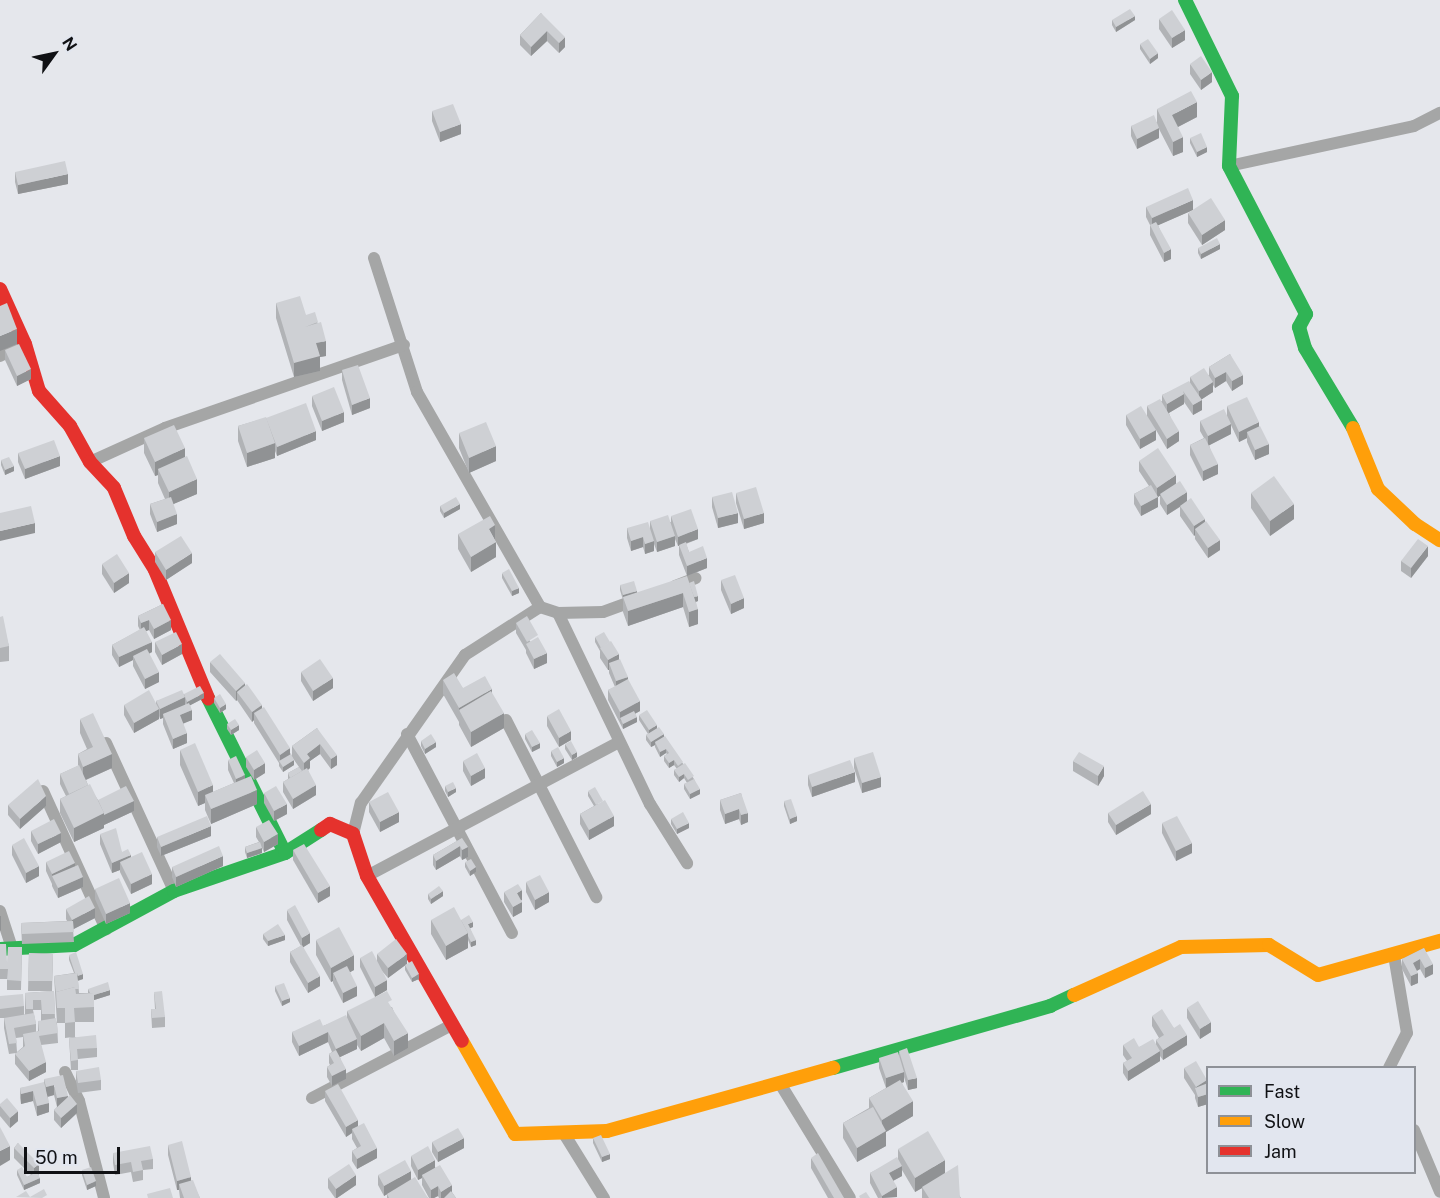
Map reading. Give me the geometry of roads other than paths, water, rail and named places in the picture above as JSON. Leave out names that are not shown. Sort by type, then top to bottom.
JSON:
[{"type":"street","points":[[1185,0],[1232,96],[1228,166],[1306,314],[1299,327],[1305,348],[1352,426],[1378,489],[1415,524],[1440,540]]},
{"type":"street","points":[[1228,166],[1414,126],[1440,113]]},
{"type":"street","points":[[374,258],[404,345],[417,392],[540,607],[558,614],[603,612],[696,578]]},
{"type":"street","points":[[0,289],[25,344],[39,391],[70,426],[90,462],[114,488],[134,536],[155,570],[212,707],[285,853]]},
{"type":"street","points":[[0,356],[25,344]]},
{"type":"street","points":[[90,462],[165,428],[404,345]]},
{"type":"street","points":[[540,607],[465,655],[407,734],[361,803],[353,834],[367,876],[450,1026],[515,1134],[607,1131],[781,1085],[907,1044],[1050,1006],[1180,947],[1269,945],[1318,975],[1440,941]]},
{"type":"street","points":[[558,614],[650,804],[687,863]]},
{"type":"street","points":[[506,720],[537,785],[596,897]]},
{"type":"street","points":[[407,734],[512,933]]},
{"type":"street","points":[[367,876],[619,742]]},
{"type":"street","points":[[106,743],[174,891]]},
{"type":"street","points":[[43,791],[106,929]]},
{"type":"street","points":[[0,911],[6,949],[74,945],[174,891],[285,853],[330,825],[353,834]]},
{"type":"street","points":[[1390,1066],[1407,1033],[1394,955]]},
{"type":"street","points":[[312,1098],[450,1026]]},
{"type":"street","points":[[65,1072],[79,1101],[104,1198]]},
{"type":"street","points":[[781,1085],[850,1198]]},
{"type":"street","points":[[562,1132],[604,1198]]},
{"type":"street","points":[[1416,1135],[1440,1192]]}]
